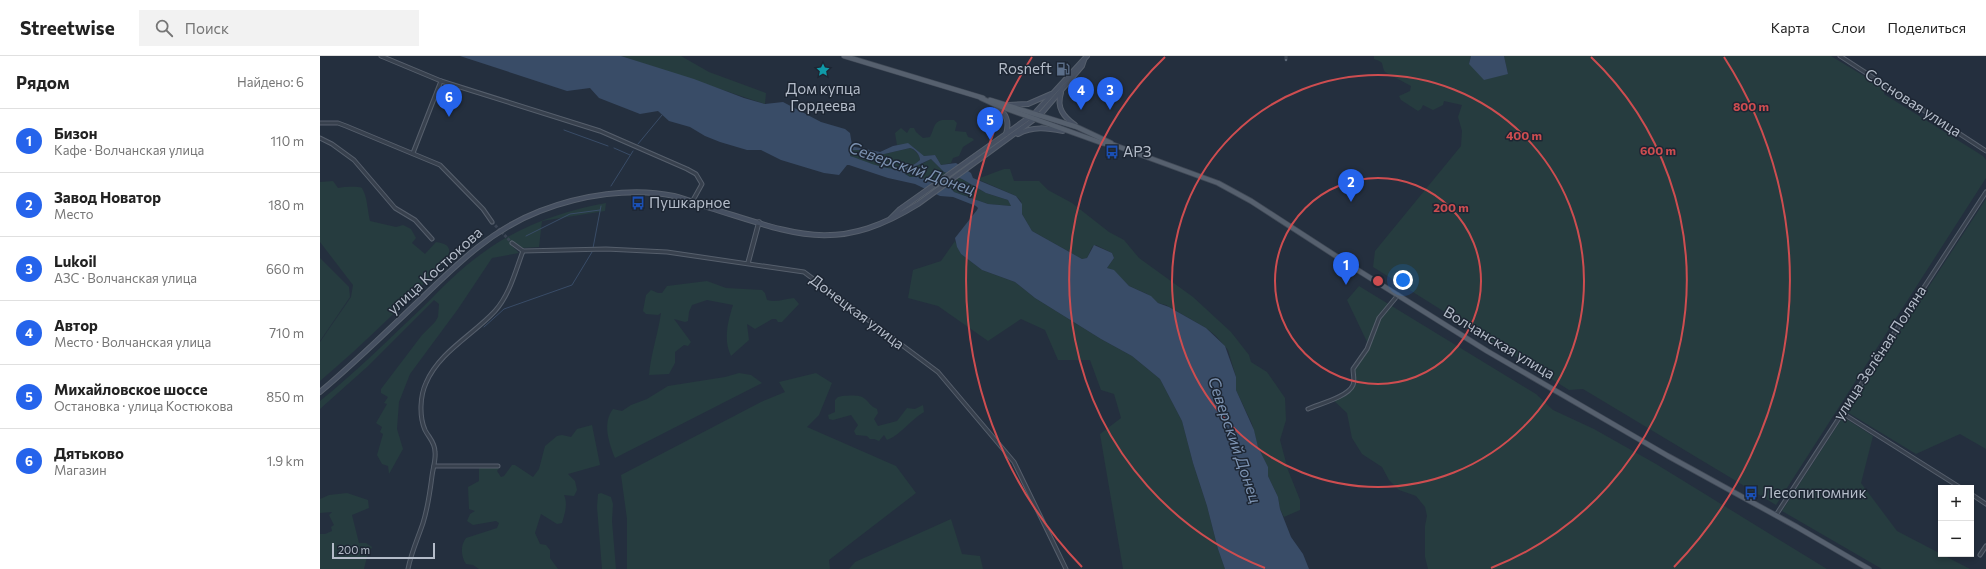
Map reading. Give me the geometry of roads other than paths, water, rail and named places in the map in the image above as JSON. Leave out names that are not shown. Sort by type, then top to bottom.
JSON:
[{"type":"main road","name":"Волчанская улица","points":[[844,56],[1008,105],[1072,132],[1102,143],[1114,145],[1218,183],[1259,206],[1493,355],[1668,456],[1776,515],[1870,569]]},
{"type":"main road","points":[[1036,116],[1061,91],[1082,66],[1086,58]]},
{"type":"main road","points":[[1036,116],[1053,93],[1086,58]]},
{"type":"main road","points":[[1061,91],[1059,101],[1060,109],[1068,120],[1077,127]]},
{"type":"main road","points":[[1008,105],[1028,104],[1053,93]]},
{"type":"main road","name":"Волчанская улица","points":[[981,98],[1029,117],[1036,116],[1077,127],[1104,138],[1114,145]]},
{"type":"main road","points":[[996,105],[1006,116],[1008,128],[1006,137]]},
{"type":"main road","name":"улица Костюкова","points":[[320,392],[347,370],[465,257],[485,240],[540,211],[585,198],[613,194],[656,194],[675,196],[793,232],[823,236],[852,233],[888,221],[899,210],[916,202],[1036,116]]},
{"type":"main road","name":"улица Костюкова","points":[[1006,137],[1029,117]]},
{"type":"main road","points":[[1006,137],[1025,130],[1040,128],[1072,132]]},
{"type":"street","points":[[381,56],[441,81],[600,131],[696,174],[702,184],[692,202]]},
{"type":"street","name":"Сосновая улица","points":[[1840,56],[1847,58],[1986,151]]},
{"type":"street","points":[[413,153],[441,81]]},
{"type":"street","points":[[320,122],[338,123],[440,165],[483,210],[492,222]]},
{"type":"street","points":[[320,138],[332,144],[354,160],[394,208],[416,220],[432,239]]},
{"type":"street","name":"улица Зелёная Поляна","points":[[1776,515],[1986,192]]},
{"type":"street","points":[[748,263],[759,222]]},
{"type":"street","points":[[408,569],[427,510],[436,453],[434,444],[426,432],[422,418],[422,402],[426,384],[433,369],[444,357],[495,311],[504,299],[512,285],[523,251],[512,243]]},
{"type":"street","name":"Донецкая улица","points":[[523,251],[606,249],[668,252],[804,272],[938,372],[1014,462],[1066,569]]},
{"type":"street","points":[[1308,409],[1347,392],[1353,386],[1353,369],[1367,349],[1379,318],[1398,294]]},
{"type":"street","points":[[1842,413],[1956,485]]},
{"type":"street","points":[[434,466],[498,466]]},
{"type":"street","points":[[1974,496],[1986,504]]},
{"type":"street","points":[[1980,555],[1986,546]]},
{"type":"water","name":"Северский Донец","points":[[460,56],[621,56],[694,79],[744,98],[765,104],[783,102],[821,122],[845,129],[850,133],[852,145],[855,147],[880,152],[893,146],[908,143],[924,156],[935,155],[941,165],[956,163],[971,173],[973,178],[1016,196],[1022,204],[1022,214],[1032,231],[1082,259],[1087,258],[1094,245],[1112,253],[1114,258],[1107,268],[1114,270],[1129,286],[1151,296],[1158,303],[1169,307],[1206,328],[1225,346],[1236,377],[1236,390],[1254,430],[1258,447],[1268,467],[1268,476],[1278,497],[1280,509],[1291,537],[1303,554],[1309,569],[1225,569],[1182,421],[1160,379],[1132,356],[1101,339],[1035,298],[1015,282],[982,270],[961,254],[957,247],[955,238],[977,210],[978,208],[976,206],[953,197],[940,196],[915,184],[888,178],[849,165],[847,165],[839,175],[824,173],[781,160],[761,150],[747,150],[720,142],[705,136],[690,127],[669,121],[658,111],[640,114],[599,98],[590,88],[567,91]],"holes":[[[910,148],[917,152],[920,160],[912,166],[903,168],[885,168],[850,156],[851,150],[862,150],[880,155]],[[931,159],[944,172],[962,179],[986,193],[1008,200],[1011,206],[988,204],[954,192],[949,186],[918,177],[910,177],[905,174],[914,167]]]},
{"type":"water","points":[[1471,56],[1504,56],[1508,74],[1484,80],[1469,64]]},
{"type":"waterway","points":[[638,144],[662,115]]},
{"type":"waterway","points":[[564,130],[608,146]]},
{"type":"waterway","points":[[614,148],[630,155]]},
{"type":"waterway","points":[[611,186],[633,151]]},
{"type":"waterway","points":[[593,248],[601,206]]},
{"type":"waterway","points":[[526,236],[570,214],[600,210]]},
{"type":"waterway","points":[[484,327],[504,309],[572,285],[592,252]]},
{"type":"tunnel","points":[[492,222],[512,243]]},
{"type":"place","name":"Rosneft","points":[[1063,69]]},
{"type":"place","name":"Дом купца Гордеева","points":[[823,70]]},
{"type":"place","name":"Автор","points":[[1081,110]]},
{"type":"place","name":"Lukoil","points":[[1110,110]]},
{"type":"place","name":"Дятьково","points":[[449,117]]},
{"type":"place","name":"Михайловское шоссе","points":[[990,140]]},
{"type":"place","name":"АРЗ","points":[[1112,152]]},
{"type":"place","name":"Завод Новатор","points":[[1351,202]]},
{"type":"place","name":"Пушкарное","points":[[638,203]]},
{"type":"place","name":"Бизон","points":[[1346,285]]},
{"type":"place","name":"Лесопитомник","points":[[1751,493]]}]
